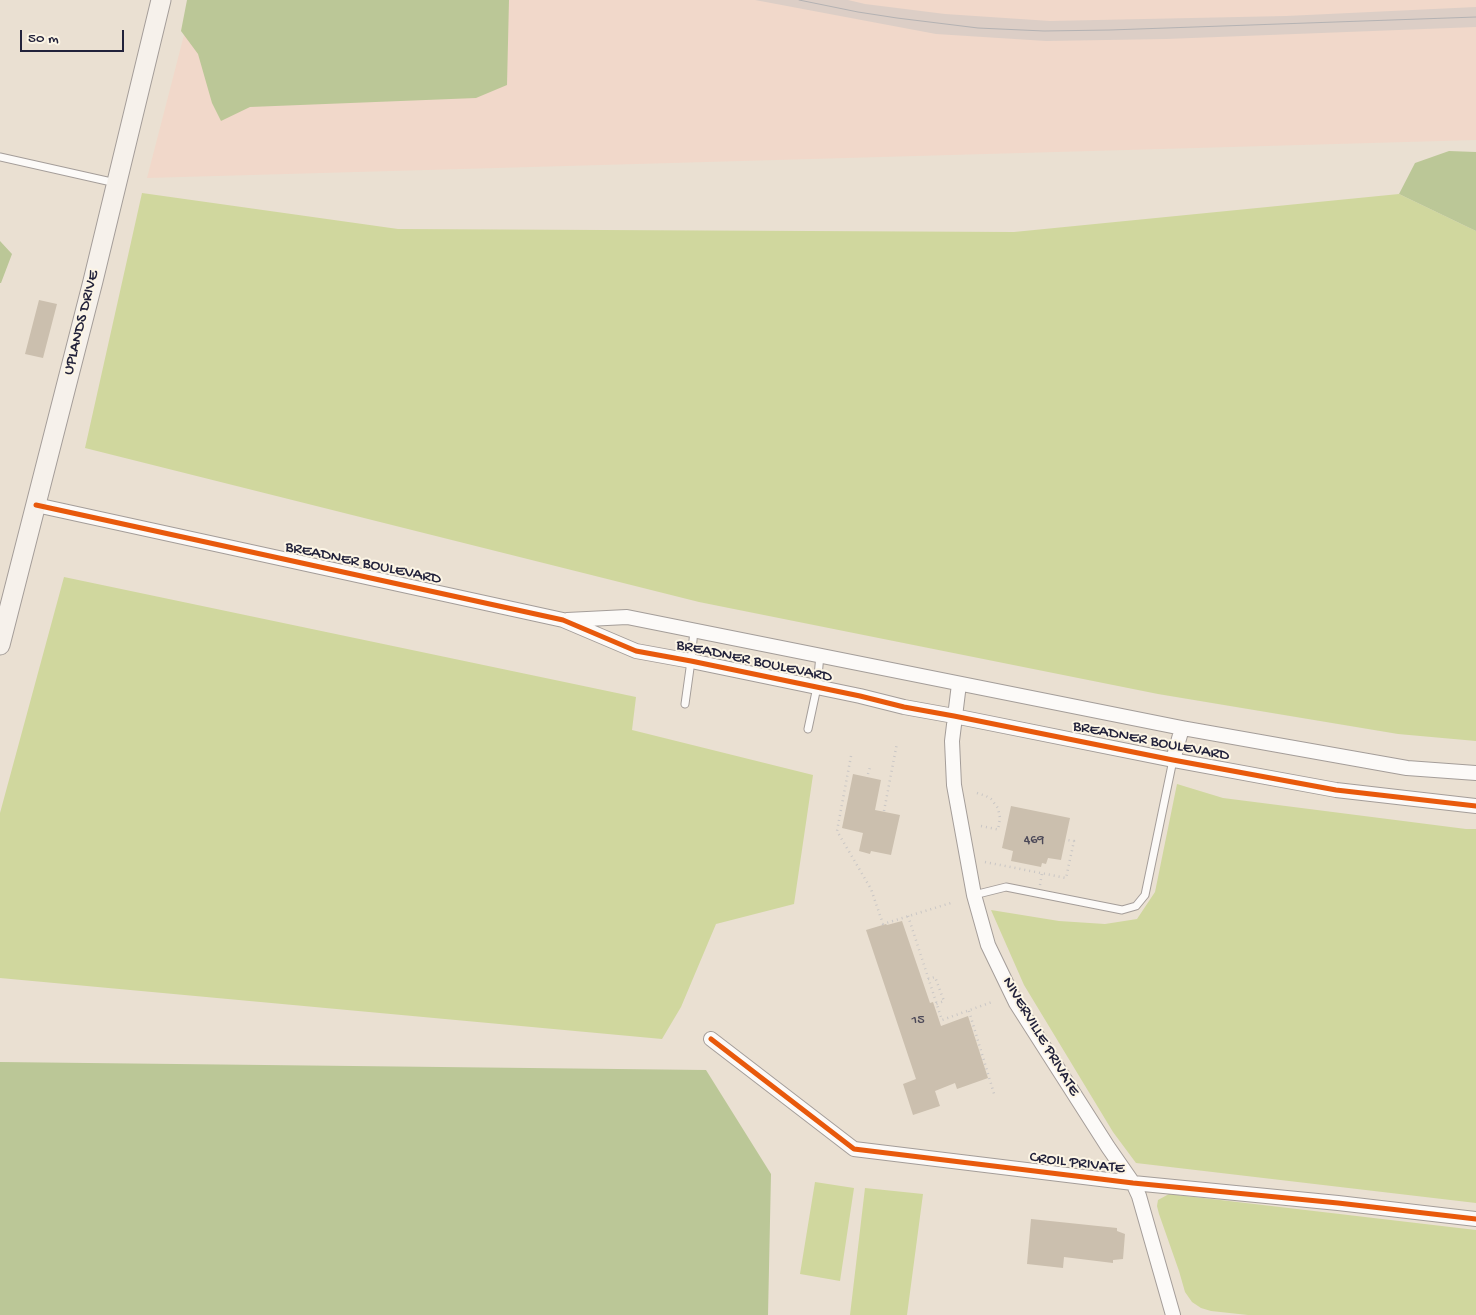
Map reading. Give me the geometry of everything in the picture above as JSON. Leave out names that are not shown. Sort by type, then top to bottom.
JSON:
[{"type":"main road","name":"UPLANDS DRIVE","points":[[0,645],[161,0]]},
{"type":"street","name":"BREADNER BOULEVARD","points":[[36,505],[564,620],[636,651],[817,687],[904,707],[1173,760],[1336,790],[1476,806]]},
{"type":"street","name":"BREADNER BOULEVARD","points":[[564,620],[627,616],[1182,728],[1407,768],[1476,773]]},
{"type":"street","name":"NIVERVILLE PRIVATE","points":[[959,684],[952,741],[954,785],[974,895],[988,945],[1016,1003],[1139,1196],[1173,1315]]},
{"type":"street","points":[[1173,760],[1182,728]]},
{"type":"street","name":"CROIL PRIVATE","points":[[711,1038],[854,1149],[1132,1183],[1338,1203],[1476,1219]]},
{"type":"lane","points":[[0,157],[116,183]]},
{"type":"lane","points":[[685,704],[692,661],[694,630]]},
{"type":"lane","points":[[808,729],[817,687],[820,655]]},
{"type":"lane","points":[[974,895],[1006,888],[1122,910],[1136,906],[1145,895],[1173,760]]},
{"type":"path","points":[[884,812],[897,743]]},
{"type":"path","points":[[851,756],[837,831],[870,889],[883,924],[954,902]]},
{"type":"path","points":[[868,774],[870,767]]},
{"type":"path","points":[[977,793],[991,799],[998,808],[1000,818],[999,830],[981,826]]},
{"type":"path","points":[[985,862],[1066,878],[1074,841],[1067,840]]},
{"type":"path","points":[[908,916],[942,1020],[992,1002]]},
{"type":"path","points":[[928,979],[935,977],[944,1001],[936,1004]]},
{"type":"path","points":[[969,1011],[996,1097]]},
{"type":"shaded area","points":[[193,0],[1476,0],[1476,140],[147,178]]},
{"type":"shaded area","points":[[755,0],[848,0],[865,4],[945,14],[1050,21],[1286,16],[1476,7],[1476,27],[1166,39],[1046,41],[936,34]]},
{"type":"green space","points":[[187,0],[509,0],[507,85],[476,98],[250,107],[221,121],[212,103],[198,54],[181,31]]},
{"type":"green space","points":[[1449,151],[1476,152],[1476,231],[1399,194],[1415,163]]},
{"type":"green space","points":[[142,193],[398,229],[1014,232],[1399,194],[1476,231],[1476,741],[1398,734],[1158,694],[699,602],[85,448]]},
{"type":"green space","points":[[0,241],[12,254],[1,283],[0,283]]},
{"type":"green space","points":[[64,577],[636,697],[632,730],[813,775],[794,904],[716,924],[681,1007],[662,1039],[0,978],[0,813]]},
{"type":"green space","points":[[1177,784],[1223,798],[1476,829],[1476,1203],[1136,1163],[1113,1132],[1024,985],[991,910],[1059,921],[1105,924],[1137,919],[1155,892]]},
{"type":"green space","points":[[0,1062],[706,1070],[771,1174],[768,1315],[0,1315]]},
{"type":"green space","points":[[815,1182],[854,1188],[840,1281],[800,1274]]},
{"type":"green space","points":[[865,1188],[923,1194],[907,1315],[850,1315]]},
{"type":"green space","points":[[1169,1194],[1476,1230],[1476,1315],[1248,1315],[1201,1308],[1192,1302],[1185,1292],[1159,1214],[1158,1200]]},
{"type":"building","points":[[39,300],[57,304],[43,358],[25,354]]},
{"type":"building","points":[[853,774],[881,780],[875,810],[900,815],[891,855],[871,851],[870,854],[859,851],[863,833],[842,828]]},
{"type":"building","points":[[1011,806],[1070,818],[1061,860],[1048,858],[1046,864],[1042,863],[1041,867],[1011,861],[1013,851],[1002,848]]},
{"type":"building","points":[[902,921],[930,1003],[933,1002],[941,1026],[968,1016],[988,1078],[957,1089],[955,1083],[935,1091],[940,1106],[913,1115],[903,1084],[916,1079],[866,930]]},
{"type":"building","points":[[1031,1219],[1117,1228],[1117,1231],[1125,1234],[1123,1259],[1113,1260],[1113,1263],[1064,1257],[1063,1268],[1027,1264]]},
{"type":"tram line","points":[[799,0],[897,18],[978,28],[1044,31],[1476,17]]},
{"type":"cycle path","points":[[36,505],[563,620],[636,651],[860,696],[904,707],[1173,760],[1336,790],[1476,806]]},
{"type":"cycle path","points":[[711,1039],[854,1149],[1133,1183],[1338,1203],[1476,1219]]}]
